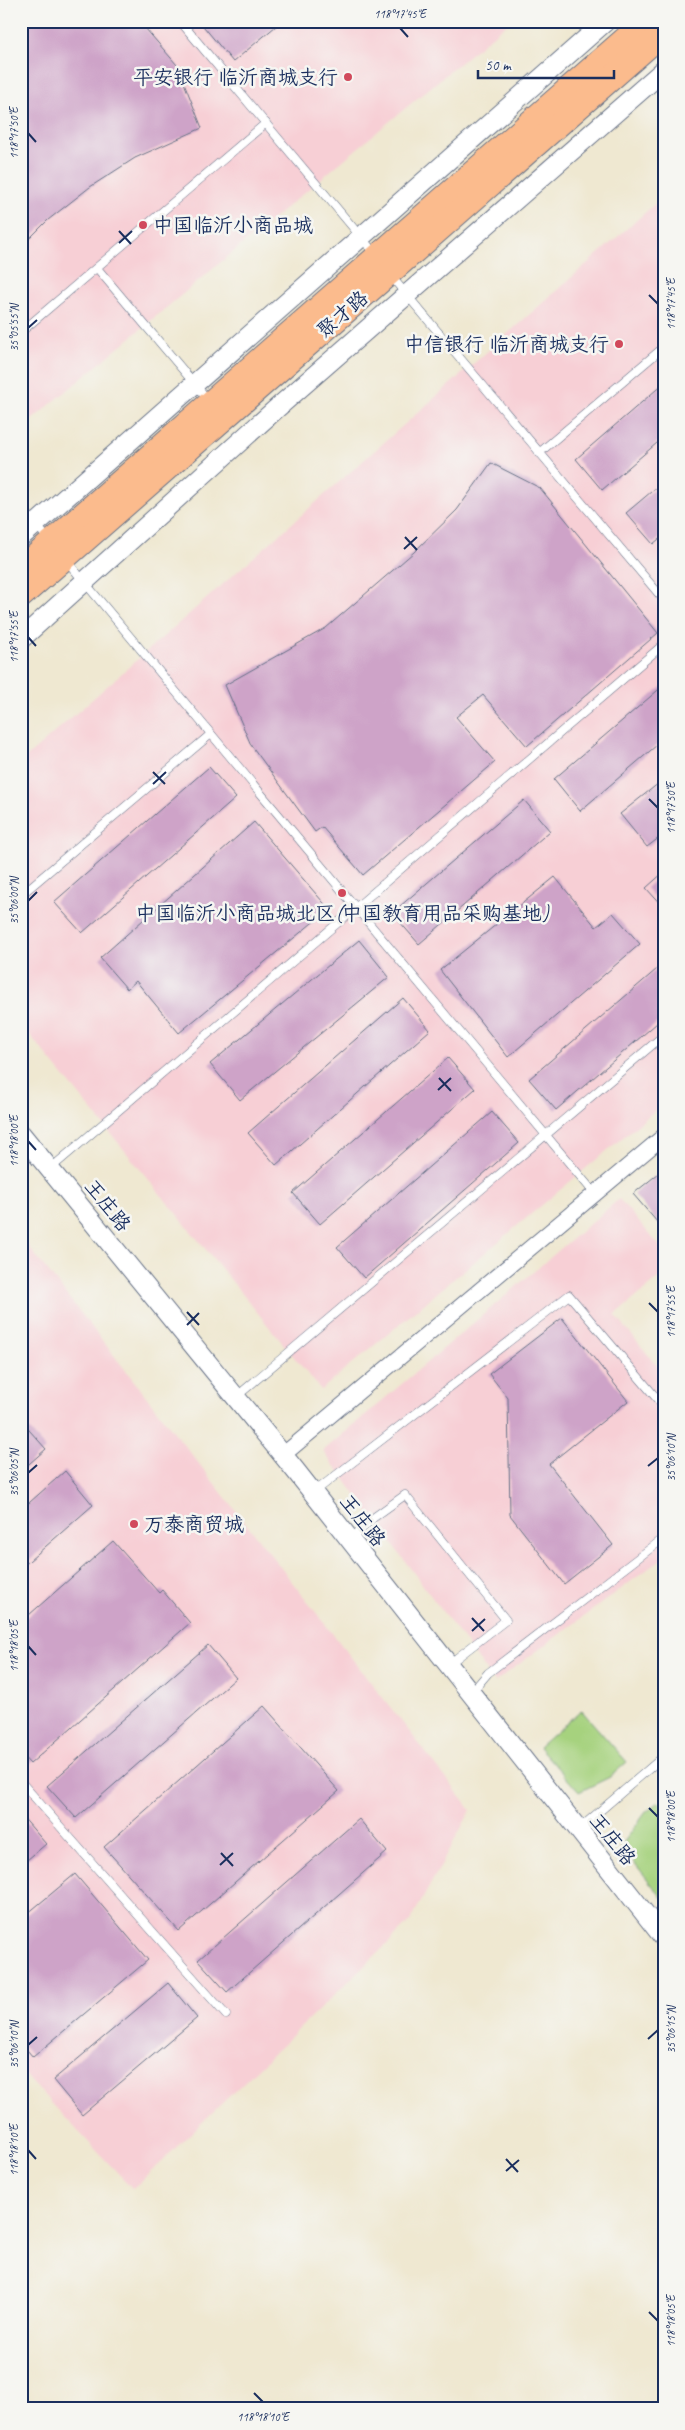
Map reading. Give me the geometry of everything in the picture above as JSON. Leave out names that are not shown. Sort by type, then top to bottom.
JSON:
[{"type":"main road","name":"聚才路","points":[[21,569],[58,550],[383,265],[646,21]]},
{"type":"main road","name":"聚才路","points":[[21,596],[58,550],[210,403],[383,265],[664,32]]},
{"type":"street","points":[[21,537],[606,21]]},
{"type":"street","points":[[21,639],[407,295],[664,70]]},
{"type":"street","name":"王庄路","points":[[21,1134],[313,1493],[664,1938]]},
{"type":"street","points":[[283,1456],[664,1136]]},
{"type":"lane","points":[[180,21],[407,295],[664,600]]},
{"type":"lane","points":[[21,332],[266,123]]},
{"type":"lane","points":[[97,268],[210,403]]},
{"type":"lane","points":[[540,453],[664,347]]},
{"type":"lane","points":[[21,507],[595,1194]]},
{"type":"lane","points":[[50,1169],[664,644]]},
{"type":"lane","points":[[21,895],[211,734]]},
{"type":"lane","points":[[236,1397],[664,1034]]},
{"type":"lane","points":[[313,1493],[569,1295],[664,1407]]},
{"type":"lane","points":[[350,1541],[373,1518],[405,1495],[506,1620],[447,1665]]},
{"type":"lane","points":[[470,1694],[488,1673],[664,1538]]},
{"type":"lane","points":[[577,1830],[664,1756]]},
{"type":"lane","points":[[21,1782],[226,2015]]},
{"type":"shaded area","name":"中国临沂小商品城","points":[[21,21],[510,21],[21,429]]},
{"type":"shaded area","name":"中国临沂小商品城北区(中国教育用品采购基地)","points":[[664,196],[664,1103],[321,1390],[21,1024],[21,762]]},
{"type":"shaded area","points":[[619,1199],[664,1251],[664,1274],[615,1315],[664,1374],[664,1557],[495,1682],[323,1451]]},
{"type":"shaded area","name":"万泰商贸城","points":[[21,1237],[471,1810],[410,1922],[133,2189],[21,2071]]},
{"type":"green space","points":[[581,1710],[627,1762],[610,1777],[579,1792],[539,1747]]},
{"type":"green space","points":[[659,1802],[664,1808],[664,1900],[621,1846],[646,1812]]},
{"type":"building","points":[[21,21],[139,21],[177,65],[202,128],[135,158],[90,187],[48,220],[21,247]]},
{"type":"building","points":[[199,21],[282,21],[233,62]]},
{"type":"building","points":[[664,383],[664,437],[602,490],[576,459]]},
{"type":"building","points":[[491,463],[540,488],[658,633],[527,746],[483,695],[456,717],[495,762],[363,875],[322,827],[315,832],[251,745],[225,685],[326,628],[414,552],[457,510]]},
{"type":"building","points":[[664,481],[664,535],[653,544],[626,513]]},
{"type":"building","points":[[664,685],[664,739],[580,811],[554,779]]},
{"type":"building","points":[[209,767],[236,798],[82,933],[54,902]]},
{"type":"building","points":[[664,779],[664,834],[647,847],[620,814]]},
{"type":"building","points":[[524,800],[550,831],[419,944],[392,913]]},
{"type":"building","points":[[254,822],[329,909],[179,1033],[136,981],[127,989],[100,958]]},
{"type":"building","points":[[664,872],[664,908],[646,888]]},
{"type":"building","points":[[555,877],[596,927],[613,913],[640,944],[508,1057],[440,970]]},
{"type":"building","points":[[359,940],[389,977],[240,1100],[210,1064]]},
{"type":"building","points":[[664,963],[664,1017],[556,1110],[529,1079]]},
{"type":"building","points":[[403,998],[430,1030],[276,1165],[248,1133]]},
{"type":"building","points":[[448,1058],[475,1089],[320,1224],[293,1193]]},
{"type":"building","points":[[492,1112],[519,1143],[364,1278],[337,1247]]},
{"type":"building","points":[[664,1169],[664,1230],[633,1194]]},
{"type":"building","points":[[562,1318],[628,1401],[549,1464],[613,1545],[564,1584],[510,1515],[508,1398],[489,1374]]},
{"type":"building","points":[[21,1421],[46,1449],[21,1471]]},
{"type":"building","points":[[65,1471],[93,1505],[21,1568],[21,1510]]},
{"type":"building","points":[[113,1541],[159,1593],[162,1590],[190,1623],[30,1764],[21,1754],[21,1622]]},
{"type":"building","points":[[208,1645],[236,1678],[76,1818],[47,1786]]},
{"type":"building","points":[[264,1706],[339,1791],[179,1931],[104,1847]]},
{"type":"building","points":[[21,1815],[46,1844],[21,1865]]},
{"type":"building","points":[[359,1819],[387,1852],[227,1992],[198,1960]]},
{"type":"building","points":[[75,1874],[148,1960],[33,2057],[21,2043],[21,1919]]},
{"type":"building","points":[[168,1983],[197,2018],[82,2115],[53,2080]]},
{"type":"place","name":"平安银行 临沂商城支行","points":[[348,77]]},
{"type":"place","name":"中国临沂小商品城","points":[[143,225]]},
{"type":"place","name":"中信银行 临沂商城支行","points":[[619,344]]},
{"type":"place","name":"中国临沂小商品城北区(中国教育用品采购基地)","points":[[342,893]]},
{"type":"place","name":"万泰商贸城","points":[[134,1524]]}]
